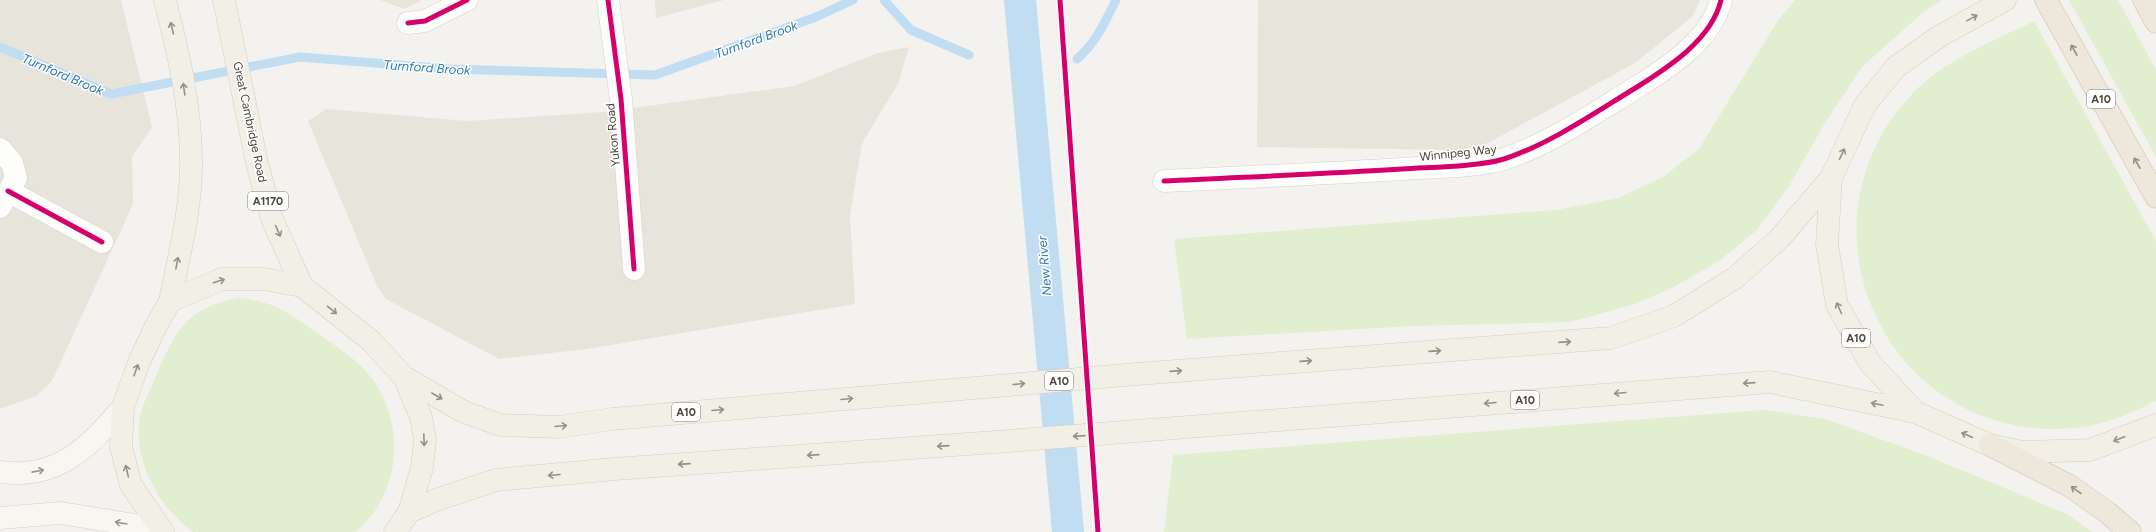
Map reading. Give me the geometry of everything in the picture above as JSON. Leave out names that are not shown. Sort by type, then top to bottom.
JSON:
[{"type":"highway","name":"A10","points":[[2046,0],[2156,198]]},
{"type":"highway","points":[[2144,0],[2156,22]]},
{"type":"highway","points":[[1990,445],[2070,486],[2108,513],[2130,532]]},
{"type":"main road","points":[[161,531],[130,485],[121,447],[123,406],[139,362],[154,328],[170,301],[187,211],[191,160],[188,123],[179,56],[165,0]]},
{"type":"main road","name":"Great Cambridge Road","points":[[224,0],[257,163],[272,219],[302,286]]},
{"type":"main road","name":"A10","points":[[404,377],[462,411],[500,425],[551,426],[612,419],[980,387],[1611,338],[1674,316],[1735,278],[1780,238],[1831,178],[1865,105],[1896,67],[1940,36],[2005,0]]},
{"type":"main road","name":"A10","points":[[1831,178],[1827,244],[1837,305],[1870,363],[1915,412]]},
{"type":"main road","points":[[170,301],[222,279],[264,278],[302,286],[371,341],[404,377],[421,417],[424,440],[422,468],[409,512],[395,532]]},
{"type":"main road","name":"A10","points":[[409,512],[436,500],[496,480],[621,469],[1132,432],[1770,382],[1915,412],[1990,445],[2022,452],[2090,450],[2156,425]]},
{"type":"main road","points":[[0,472],[18,474],[56,467],[97,438],[123,406]]},
{"type":"main road","points":[[0,518],[61,512],[161,531]]},
{"type":"street","points":[[408,23],[425,21],[467,0]]},
{"type":"street","name":"Yukon Road","points":[[608,0],[612,44],[620,100],[634,270]]},
{"type":"street","name":"Winnipeg Way","points":[[1164,181],[1298,176],[1461,165],[1503,159],[1558,135],[1667,69],[1699,40],[1719,8],[1721,0]]},
{"type":"street","points":[[0,150],[12,164],[16,178],[4,199],[102,242]]},
{"type":"shaded area","points":[[0,0],[121,0],[152,127],[132,157],[133,204],[52,381],[36,396],[0,409]]},
{"type":"shaded area","points":[[380,0],[423,0],[404,9]]},
{"type":"shaded area","points":[[655,0],[724,0],[656,18]]},
{"type":"shaded area","points":[[1258,0],[1700,0],[1692,17],[1635,63],[1488,143],[1462,150],[1257,147]]},
{"type":"shaded area","points":[[909,47],[898,84],[862,143],[850,215],[855,304],[587,349],[499,359],[386,299],[377,286],[308,121],[326,109],[467,121],[604,112],[794,86],[878,53]]},
{"type":"green space","points":[[1795,0],[1942,0],[1921,14],[1862,67],[1825,123],[1789,186],[1756,231],[1719,261],[1674,287],[1635,304],[1571,322],[1412,326],[1187,339],[1174,239],[1556,210],[1618,198],[1663,177],[1699,149],[1779,19]]},
{"type":"green space","points":[[2069,0],[2118,0],[2156,70],[2156,157]]},
{"type":"green space","points":[[2034,21],[2156,241],[2156,400],[2117,418],[2089,426],[2075,428],[2047,429],[1987,418],[1937,391],[1898,353],[1871,305],[1858,253],[1859,198],[1877,144],[1912,94],[1939,71],[1954,61],[1985,44]]},
{"type":"green space","points":[[238,298],[272,305],[299,320],[360,365],[374,382],[382,395],[388,408],[392,423],[394,437],[393,467],[389,482],[380,503],[366,522],[355,532],[194,532],[181,522],[170,510],[159,497],[151,482],[144,466],[140,449],[140,416],[145,400],[170,345],[186,323],[195,315],[206,308],[221,302]]},
{"type":"green space","points":[[1765,410],[1825,419],[1925,455],[2067,514],[2092,532],[1164,532],[1173,455]]},
{"type":"waterway","name":"Turnford Brook","points":[[0,47],[111,94],[300,57],[450,69],[655,75],[816,17],[853,0]]},
{"type":"waterway","name":"Turnford Brook","points":[[884,0],[911,30],[969,55]]},
{"type":"waterway","name":"New River","points":[[1020,0],[1068,532]]},
{"type":"waterway","name":"Turnford Brook","points":[[1077,59],[1095,39],[1116,0]]},
{"type":"cycle path","points":[[408,23],[425,21],[467,0]]},
{"type":"cycle path","points":[[608,0],[621,99],[634,269]]},
{"type":"cycle path","points":[[1060,0],[1098,532]]},
{"type":"cycle path","points":[[1164,181],[1454,166],[1480,164],[1504,159],[1538,145],[1589,117],[1675,61],[1688,51],[1709,27],[1721,0]]},
{"type":"cycle path","points":[[8,191],[102,242]]}]
